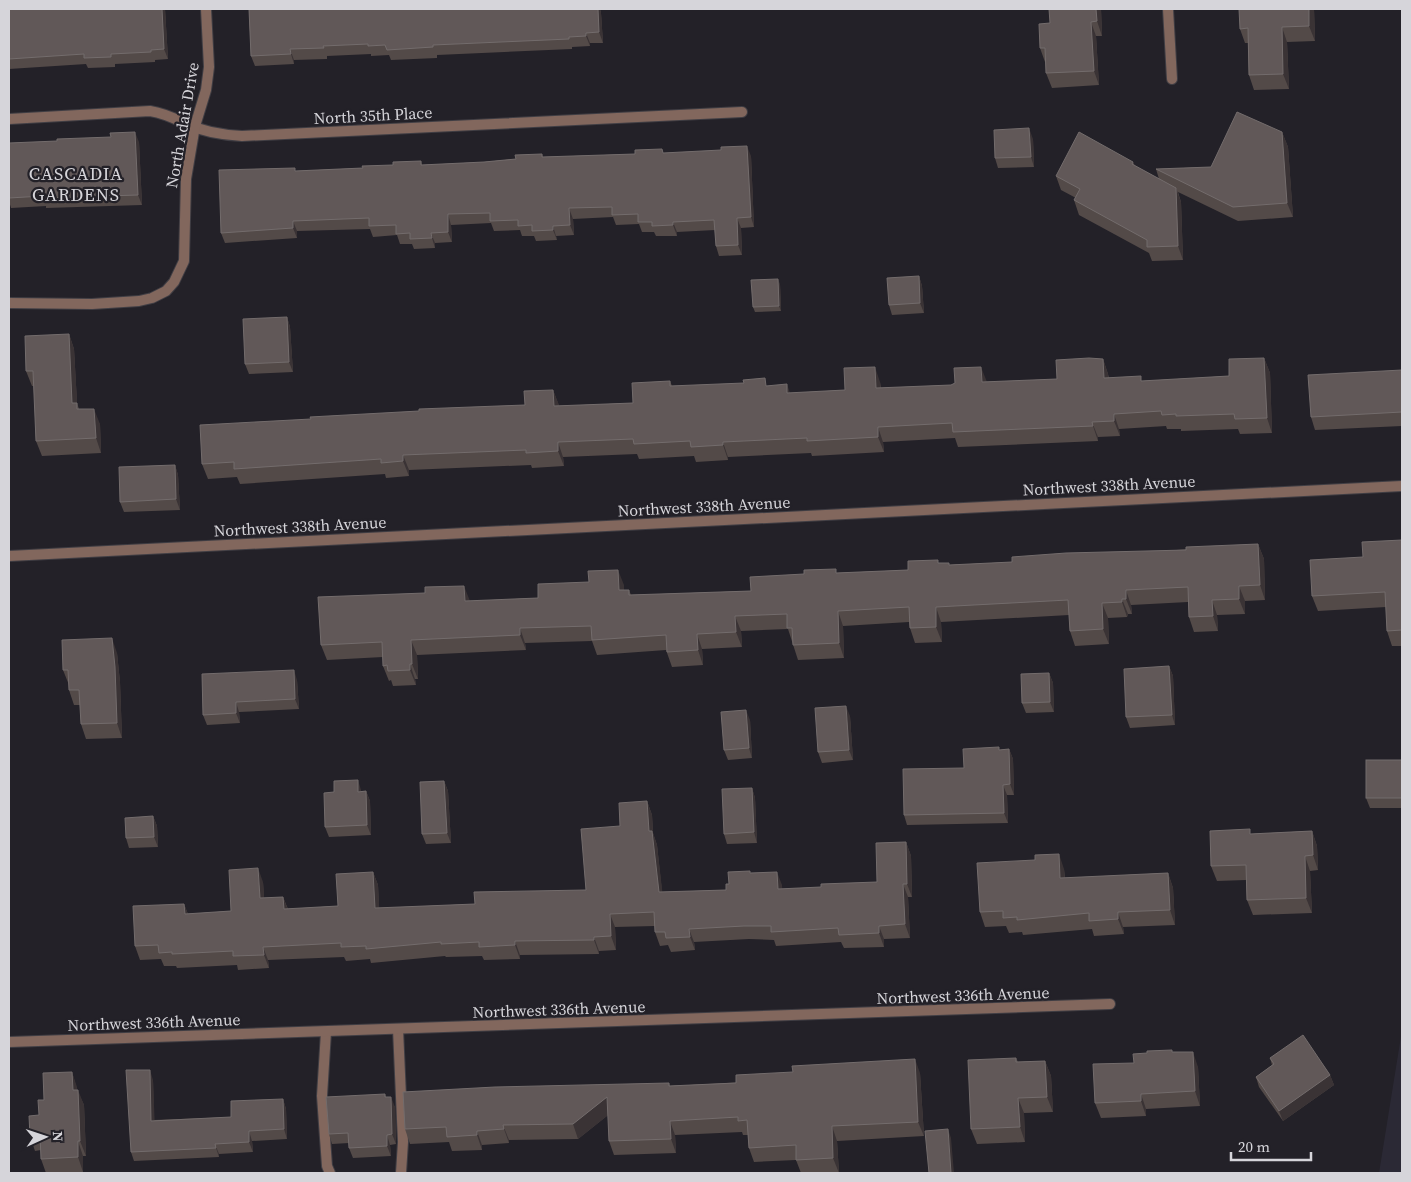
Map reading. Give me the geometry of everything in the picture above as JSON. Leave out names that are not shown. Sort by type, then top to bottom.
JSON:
[{"type":"street","name":"North Adair Drive","points":[[9,303],[92,304],[139,300],[152,298],[166,291],[174,282],[184,262],[184,198],[195,126],[206,90],[209,67],[206,9]]},
{"type":"street","points":[[1168,9],[1172,79]]},
{"type":"street","name":"North 35th Place","points":[[9,119],[150,111],[165,114],[220,134],[242,136],[742,112]]},
{"type":"street","name":"Northwest 338th Avenue","points":[[9,556],[1402,486]]},
{"type":"street","name":"Northwest 336th Avenue","points":[[9,1042],[1110,1004]]},
{"type":"street","points":[[398,1029],[403,1142],[401,1173]]},
{"type":"street","points":[[326,1032],[322,1096],[327,1166],[330,1173]]},
{"type":"shaded area","points":[[1402,1030],[1402,1173],[1379,1173]]},
{"type":"building","points":[[9,9],[162,9],[164,49],[151,50],[151,52],[111,54],[111,57],[84,58],[84,54],[9,59]]},
{"type":"building","points":[[249,9],[598,9],[599,32],[586,33],[586,36],[569,37],[569,39],[433,45],[433,47],[387,50],[385,45],[323,46],[324,48],[290,49],[291,54],[251,56]]},
{"type":"building","points":[[1049,9],[1096,9],[1097,21],[1091,22],[1094,71],[1046,73],[1045,48],[1040,48],[1039,24],[1050,23]]},
{"type":"building","points":[[1239,9],[1309,9],[1309,26],[1282,27],[1283,74],[1249,75],[1248,28],[1240,29]]},
{"type":"building","points":[[1237,112],[1282,132],[1287,203],[1233,207],[1156,169],[1211,167]]},
{"type":"building","points":[[1029,128],[1031,157],[995,158],[994,130]]},
{"type":"building","points":[[135,132],[138,195],[9,198],[9,143],[111,137],[110,133]]},
{"type":"building","points":[[1079,132],[1176,188],[1178,246],[1147,247],[1147,240],[1074,200],[1080,189],[1056,176]]},
{"type":"building","points":[[747,146],[751,217],[737,218],[738,245],[716,246],[714,220],[673,222],[673,225],[652,226],[652,222],[638,222],[638,214],[612,215],[612,207],[569,208],[570,225],[553,226],[553,230],[532,231],[532,225],[518,226],[518,220],[490,221],[490,213],[448,214],[448,232],[431,233],[432,238],[410,239],[410,233],[396,234],[396,225],[369,226],[369,218],[293,221],[293,228],[221,233],[219,170],[295,168],[295,171],[363,168],[362,166],[393,165],[393,162],[421,161],[421,165],[484,162],[516,159],[515,155],[542,154],[542,157],[635,154],[635,150],[662,149],[663,153],[721,150],[721,147]]},
{"type":"building","points":[[919,276],[920,303],[889,305],[887,278]]},
{"type":"building","points":[[778,279],[779,306],[753,307],[751,280]]},
{"type":"building","points":[[287,317],[289,362],[245,364],[243,319]]},
{"type":"building","points":[[69,334],[72,403],[77,403],[77,409],[94,409],[96,438],[36,441],[33,371],[26,371],[25,336]]},
{"type":"building","points":[[1264,358],[1267,418],[1235,419],[1234,414],[1176,416],[1176,414],[1162,415],[1161,411],[1114,414],[1114,421],[1092,422],[1093,426],[953,432],[952,423],[878,427],[878,437],[807,441],[807,438],[723,442],[723,445],[691,447],[690,441],[634,444],[633,439],[558,442],[558,451],[526,453],[526,450],[403,455],[403,461],[381,463],[381,459],[234,469],[234,462],[202,464],[200,425],[311,419],[310,417],[419,411],[419,409],[525,405],[524,391],[553,390],[554,406],[633,403],[632,383],[670,381],[670,386],[744,383],[743,380],[765,378],[766,386],[787,384],[787,393],[845,390],[844,368],[875,367],[876,388],[951,385],[955,383],[954,368],[981,367],[982,382],[1057,379],[1056,360],[1103,359],[1104,378],[1141,376],[1141,381],[1229,376],[1229,359]]},
{"type":"building","points":[[1402,370],[1402,412],[1311,417],[1308,375]]},
{"type":"building","points":[[175,465],[176,499],[120,502],[119,467]]},
{"type":"building","points":[[1402,540],[1402,630],[1387,631],[1385,592],[1312,596],[1310,560],[1363,557],[1362,542]]},
{"type":"building","points":[[1258,544],[1260,585],[1239,586],[1239,599],[1212,600],[1213,616],[1189,617],[1188,587],[1126,590],[1126,599],[1122,599],[1122,602],[1102,603],[1103,629],[1070,631],[1068,600],[936,607],[936,627],[910,628],[909,607],[838,611],[839,643],[793,645],[792,628],[787,628],[787,614],[735,616],[736,632],[697,634],[698,650],[667,652],[666,635],[592,640],[591,626],[520,628],[520,635],[411,640],[412,664],[410,664],[410,670],[388,671],[387,665],[383,666],[382,642],[321,645],[318,597],[425,593],[425,587],[464,586],[465,601],[538,598],[538,584],[589,582],[588,571],[618,570],[619,590],[629,590],[629,595],[751,591],[750,577],[804,574],[804,570],[836,569],[836,573],[908,570],[908,561],[938,560],[938,563],[949,563],[949,565],[1012,562],[1012,557],[1066,553],[1186,550],[1186,547]]},
{"type":"building","points":[[112,638],[117,723],[81,724],[79,690],[69,690],[68,670],[63,670],[62,640]]},
{"type":"building","points":[[1169,666],[1172,715],[1126,717],[1124,669]]},
{"type":"building","points":[[294,670],[295,699],[236,702],[236,713],[203,715],[202,674]]},
{"type":"building","points":[[1049,673],[1050,702],[1022,703],[1021,674]]},
{"type":"building","points":[[846,706],[849,750],[818,752],[815,708]]},
{"type":"building","points":[[746,710],[749,748],[724,750],[721,712]]},
{"type":"building","points":[[999,747],[999,750],[1009,749],[1010,784],[1003,785],[1004,813],[904,815],[903,769],[964,768],[963,749]]},
{"type":"building","points":[[1366,760],[1402,760],[1402,798],[1366,798]]},
{"type":"building","points":[[358,780],[358,792],[366,791],[367,825],[325,827],[324,793],[334,792],[334,781]]},
{"type":"building","points":[[444,781],[447,833],[422,834],[420,782]]},
{"type":"building","points":[[752,788],[754,832],[724,834],[722,789]]},
{"type":"building","points":[[647,801],[649,831],[652,831],[659,892],[726,890],[726,884],[729,884],[728,872],[777,872],[778,889],[821,887],[821,884],[877,882],[876,843],[906,842],[907,884],[903,884],[905,924],[879,926],[879,933],[839,935],[838,928],[771,932],[771,926],[689,929],[690,937],[666,938],[665,932],[655,932],[654,912],[610,914],[611,936],[594,937],[594,940],[515,941],[515,945],[479,947],[479,942],[441,944],[441,942],[366,949],[366,946],[341,947],[341,943],[263,947],[264,955],[233,956],[233,951],[172,954],[172,952],[159,953],[158,945],[135,946],[133,906],[184,904],[185,914],[231,911],[229,870],[258,868],[260,898],[283,897],[284,909],[338,906],[336,874],[373,872],[375,908],[475,904],[474,892],[586,890],[581,829],[620,826],[619,803]]},
{"type":"building","points":[[153,816],[154,837],[126,838],[125,818]]},
{"type":"building","points":[[1250,829],[1250,834],[1312,831],[1313,855],[1305,856],[1306,898],[1247,900],[1246,865],[1211,866],[1210,831]]},
{"type":"building","points":[[1059,854],[1060,878],[1168,873],[1170,910],[1118,912],[1118,919],[1089,921],[1089,913],[1017,920],[1017,917],[1003,918],[1003,911],[980,912],[977,863],[1035,860],[1035,855]]},
{"type":"building","points":[[1303,1035],[1330,1075],[1279,1111],[1256,1077],[1274,1064],[1270,1058]]},
{"type":"building","points":[[1172,1050],[1172,1052],[1193,1052],[1195,1091],[1141,1094],[1141,1101],[1095,1103],[1093,1064],[1134,1063],[1133,1054],[1147,1053],[1147,1051]]},
{"type":"building","points":[[1016,1058],[1016,1062],[1045,1061],[1047,1097],[1018,1098],[1020,1127],[971,1129],[968,1060]]},
{"type":"building","points":[[915,1059],[918,1122],[832,1126],[833,1158],[796,1160],[796,1145],[749,1148],[747,1120],[738,1121],[738,1117],[670,1121],[671,1139],[609,1141],[607,1097],[573,1124],[503,1125],[504,1129],[477,1131],[477,1135],[447,1137],[446,1127],[405,1129],[403,1092],[495,1087],[669,1083],[669,1086],[736,1083],[736,1075],[793,1072],[792,1066]]},
{"type":"building","points":[[126,1070],[150,1070],[151,1121],[231,1117],[231,1101],[283,1099],[284,1129],[249,1131],[249,1142],[215,1144],[216,1148],[131,1152]]},
{"type":"building","points":[[72,1072],[73,1090],[78,1090],[80,1141],[78,1141],[78,1157],[41,1159],[40,1135],[30,1136],[29,1116],[39,1115],[38,1100],[44,1100],[43,1073]]},
{"type":"building","points":[[385,1094],[385,1097],[391,1097],[392,1134],[387,1135],[387,1146],[349,1148],[348,1133],[329,1134],[326,1097]]},
{"type":"building","points":[[948,1129],[951,1173],[929,1173],[925,1131]]},
{"type":"district","name":"CASCADIA GARDENS","points":[[76,184]]}]
